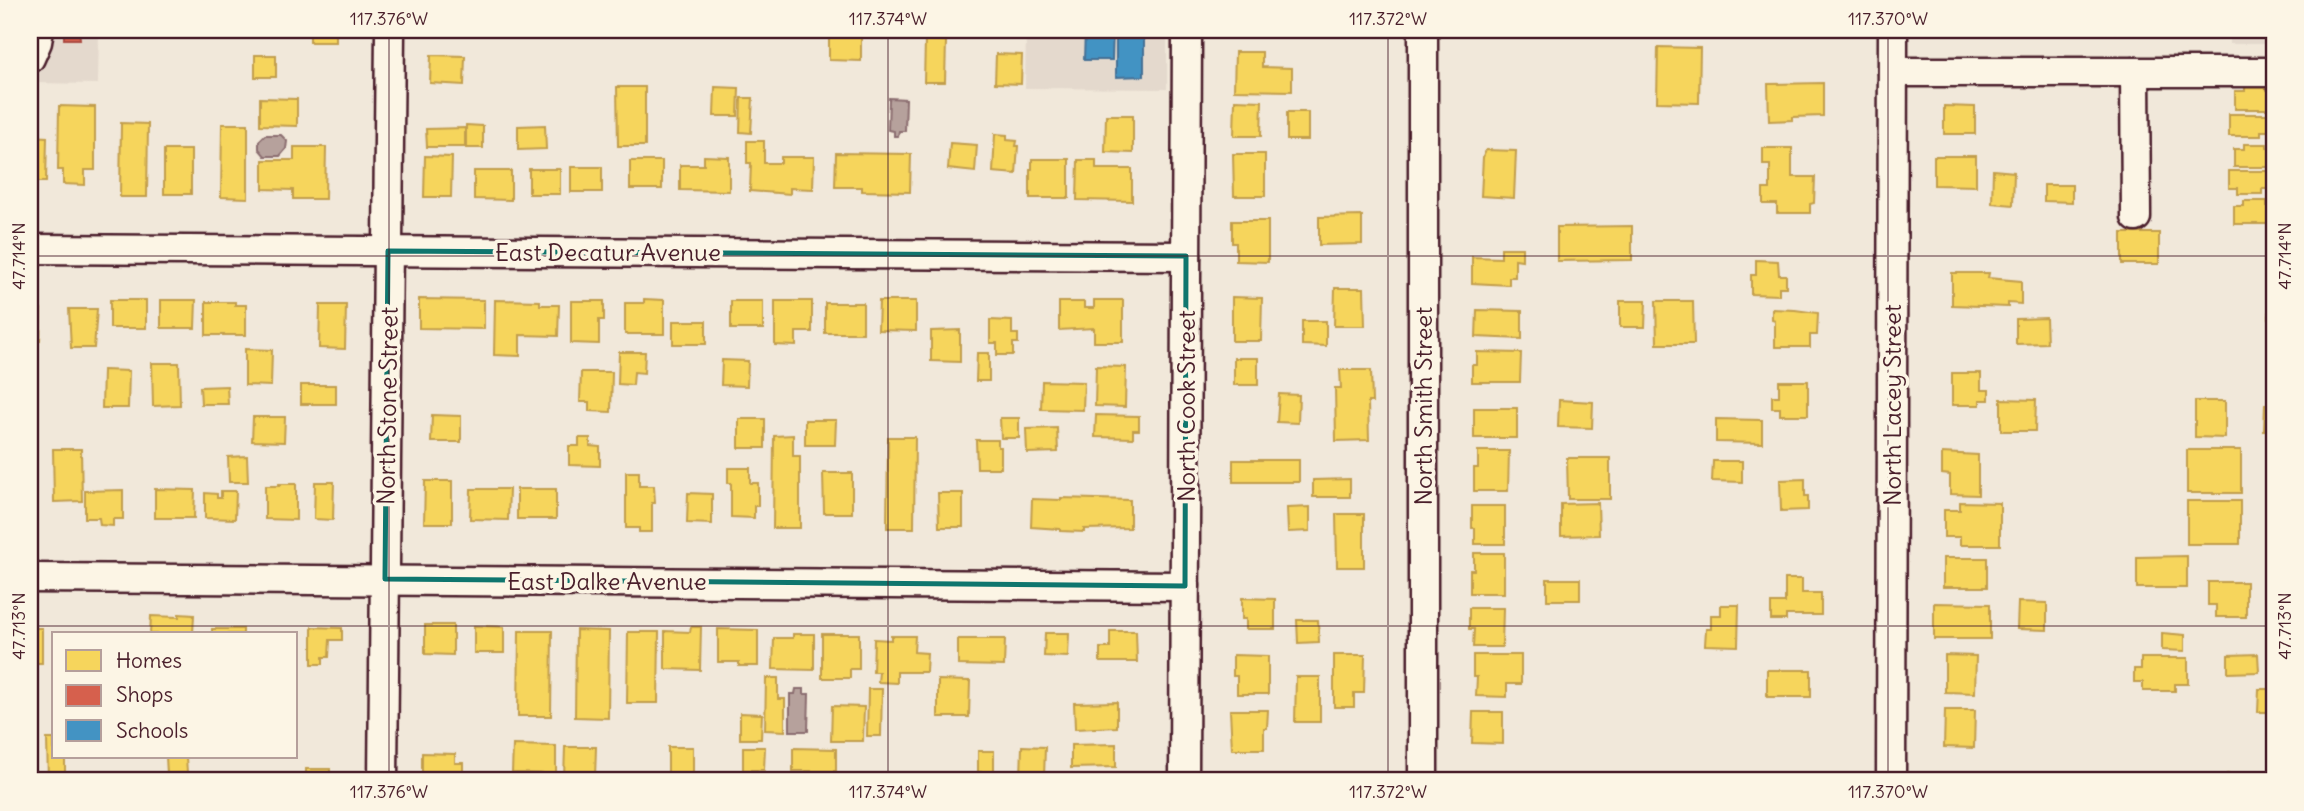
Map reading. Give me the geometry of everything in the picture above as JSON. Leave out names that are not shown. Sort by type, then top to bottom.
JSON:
[{"type":"street","points":[[30,58],[39,30]]},
{"type":"street","name":"North Stone Street","points":[[383,781],[390,30]]},
{"type":"street","name":"North Cook Street","points":[[1184,781],[1187,30]]},
{"type":"street","name":"North Smith Street","points":[[1423,30],[1423,781]]},
{"type":"street","name":"North Lacey Street","points":[[1891,781],[1893,30]]},
{"type":"street","points":[[1893,72],[2274,72]]},
{"type":"street","points":[[2135,72],[2136,217]]},
{"type":"street","name":"East Decatur Avenue","points":[[30,249],[1186,256]]},
{"type":"street","name":"East Dalke Avenue","points":[[30,578],[1185,586]]},
{"type":"highlighted area","points":[[388,251],[1186,256],[1185,586],[385,579]]},
{"type":"shaded area","points":[[30,30],[99,30],[98,84],[30,83]]},
{"type":"shaded area","points":[[1026,30],[1167,30],[1167,89],[1025,88]]},
{"type":"shaded area","points":[[2229,30],[2274,30],[2274,44],[2229,44]]},
{"type":"shaded area","points":[[889,98],[906,99],[905,131],[899,131],[898,136],[894,136],[894,131],[888,130]]},
{"type":"shaded area","points":[[265,135],[281,135],[287,141],[286,149],[280,156],[265,156],[259,149],[259,141]]},
{"type":"shaded area","points":[[796,689],[804,689],[804,694],[809,694],[808,731],[790,731],[790,694],[795,694]]},
{"type":"building: Homes","points":[[310,30],[336,30],[336,42],[310,42]]},
{"type":"building: Homes","points":[[829,30],[861,30],[861,61],[829,60]]},
{"type":"building: Homes","points":[[903,30],[922,30],[921,39],[903,39]]},
{"type":"building: Homes","points":[[984,30],[1021,30],[1021,33],[984,33]]},
{"type":"building: Homes","points":[[925,40],[946,41],[945,82],[924,82]]},
{"type":"building: Homes","points":[[1658,47],[1700,48],[1699,103],[1657,102]]},
{"type":"building: Homes","points":[[1235,52],[1262,52],[1262,67],[1292,68],[1292,91],[1234,90]]},
{"type":"building: Homes","points":[[996,54],[1022,55],[1021,84],[995,83]]},
{"type":"building: Homes","points":[[255,55],[276,55],[276,77],[255,77]]},
{"type":"building: Homes","points":[[431,55],[465,56],[464,85],[430,83]]},
{"type":"building: Homes","points":[[32,83],[31,114],[30,114]]},
{"type":"building: Homes","points":[[1823,83],[1823,116],[1769,121],[1768,84]]},
{"type":"building: Homes","points":[[2245,86],[2267,86],[2267,90],[2274,90],[2274,109],[2235,109],[2235,91],[2245,91]]},
{"type":"building: Homes","points":[[617,87],[645,87],[645,146],[618,146]]},
{"type":"building: Homes","points":[[715,87],[739,88],[738,116],[714,116]]},
{"type":"building: Homes","points":[[260,98],[297,99],[297,126],[260,125]]},
{"type":"building: Homes","points":[[741,98],[753,98],[751,133],[740,132]]},
{"type":"building: Homes","points":[[1235,100],[1262,101],[1261,136],[1234,136]]},
{"type":"building: Homes","points":[[59,106],[95,107],[95,170],[85,170],[85,185],[63,184],[63,170],[58,170]]},
{"type":"building: Homes","points":[[1944,106],[1975,107],[1975,134],[1944,134]]},
{"type":"building: Homes","points":[[1287,112],[1308,112],[1308,140],[1287,140]]},
{"type":"building: Homes","points":[[2229,114],[2274,114],[2274,131],[2261,131],[2261,136],[2229,136]]},
{"type":"building: Homes","points":[[1106,115],[1133,115],[1133,153],[1105,152]]},
{"type":"building: Homes","points":[[121,123],[148,124],[147,197],[120,197]]},
{"type":"building: Homes","points":[[222,124],[248,124],[248,198],[221,197]]},
{"type":"building: Homes","points":[[466,125],[483,126],[483,148],[466,148]]},
{"type":"building: Homes","points":[[545,125],[546,149],[518,150],[518,126]]},
{"type":"building: Homes","points":[[465,128],[465,147],[427,147],[426,129]]},
{"type":"building: Homes","points":[[995,134],[1007,135],[1007,140],[1017,141],[1016,174],[993,172]]},
{"type":"building: Homes","points":[[30,136],[47,137],[46,182],[30,182]]},
{"type":"building: Homes","points":[[747,141],[764,141],[764,163],[781,163],[781,157],[814,157],[813,189],[790,188],[790,194],[750,191],[751,163],[747,163]]},
{"type":"building: Homes","points":[[950,143],[977,145],[975,172],[948,169]]},
{"type":"building: Homes","points":[[2244,144],[2267,144],[2267,148],[2274,148],[2274,167],[2234,167],[2234,149],[2244,149]]},
{"type":"building: Homes","points":[[294,147],[326,147],[325,199],[293,199],[293,190],[263,189],[263,160],[294,160]]},
{"type":"building: Homes","points":[[1763,148],[1792,148],[1792,177],[1815,177],[1814,203],[1810,204],[1810,213],[1777,213],[1777,204],[1763,204],[1763,189],[1770,189],[1770,165],[1763,165]]},
{"type":"building: Homes","points":[[164,150],[191,150],[191,194],[164,194]]},
{"type":"building: Homes","points":[[1486,150],[1516,151],[1514,198],[1481,196],[1483,157]]},
{"type":"building: Homes","points":[[836,153],[911,154],[910,192],[862,191],[862,187],[835,187]]},
{"type":"building: Homes","points":[[1233,154],[1265,154],[1265,196],[1234,196]]},
{"type":"building: Homes","points":[[425,156],[452,157],[451,197],[424,197]]},
{"type":"building: Homes","points":[[704,156],[729,157],[729,191],[680,190],[680,165],[704,165]]},
{"type":"building: Homes","points":[[1934,156],[1976,156],[1976,186],[1934,185]]},
{"type":"building: Homes","points":[[1032,159],[1069,159],[1069,198],[1030,198]]},
{"type":"building: Homes","points":[[1078,160],[1096,160],[1096,169],[1132,169],[1132,201],[1077,200]]},
{"type":"building: Homes","points":[[630,161],[662,161],[662,189],[630,189]]},
{"type":"building: Homes","points":[[571,167],[602,167],[602,192],[571,192]]},
{"type":"building: Homes","points":[[529,169],[560,169],[560,194],[529,194]]},
{"type":"building: Homes","points":[[1993,170],[2014,172],[2013,205],[1992,203]]},
{"type":"building: Homes","points":[[474,171],[511,171],[511,200],[474,199]]},
{"type":"building: Homes","points":[[2229,171],[2274,171],[2274,189],[2262,189],[2262,194],[2238,194],[2238,188],[2229,188]]},
{"type":"building: Homes","points":[[2044,185],[2072,185],[2072,202],[2044,201]]},
{"type":"building: Homes","points":[[2244,201],[2267,201],[2267,206],[2274,206],[2274,224],[2234,224],[2234,206],[2244,206]]},
{"type":"building: Homes","points":[[1362,216],[1362,244],[1319,245],[1319,217]]},
{"type":"building: Homes","points":[[1232,221],[1268,221],[1268,262],[1236,261],[1236,243],[1232,243]]},
{"type":"building: Homes","points":[[1632,226],[1632,260],[1557,261],[1557,227]]},
{"type":"building: Homes","points":[[2122,233],[2159,233],[2159,264],[2122,264]]},
{"type":"building: Homes","points":[[1501,248],[1522,248],[1522,260],[1515,259],[1515,277],[1509,277],[1509,285],[1472,283],[1472,257],[1501,258]]},
{"type":"building: Homes","points":[[1756,260],[1778,261],[1779,275],[1786,275],[1786,287],[1779,287],[1779,295],[1751,294],[1751,275],[1756,275]]},
{"type":"building: Homes","points":[[2274,261],[2274,288],[2271,288]]},
{"type":"building: Homes","points":[[1952,273],[1989,273],[1988,278],[2021,281],[2021,304],[2008,303],[2008,307],[1952,305]]},
{"type":"building: Homes","points":[[1335,288],[1364,288],[1365,326],[1334,326]]},
{"type":"building: Homes","points":[[1232,297],[1262,298],[1261,341],[1232,341]]},
{"type":"building: Homes","points":[[30,298],[31,309],[41,309],[40,341],[30,341]]},
{"type":"building: Homes","points":[[419,299],[484,300],[484,329],[419,328]]},
{"type":"building: Homes","points":[[644,299],[664,300],[664,334],[625,334],[625,303],[644,303]]},
{"type":"building: Homes","points":[[110,300],[146,300],[146,328],[110,328]]},
{"type":"building: Homes","points":[[161,300],[196,300],[195,328],[161,328]]},
{"type":"building: Homes","points":[[495,300],[540,301],[540,305],[559,305],[558,336],[520,335],[520,356],[494,355]]},
{"type":"building: Homes","points":[[1094,300],[1123,300],[1123,342],[1094,342],[1094,328],[1059,330],[1059,302],[1084,302],[1084,308],[1094,308]]},
{"type":"building: Homes","points":[[571,301],[604,301],[604,320],[599,320],[599,344],[571,343]]},
{"type":"building: Homes","points":[[731,301],[763,301],[763,329],[731,329]]},
{"type":"building: Homes","points":[[775,301],[812,301],[812,332],[796,332],[796,346],[775,345]]},
{"type":"building: Homes","points":[[879,301],[916,301],[916,331],[878,330]]},
{"type":"building: Homes","points":[[1620,301],[1646,301],[1645,327],[1620,327]]},
{"type":"building: Homes","points":[[1656,301],[1693,301],[1694,344],[1657,344]]},
{"type":"building: Homes","points":[[2269,301],[2274,301],[2274,331],[2269,331]]},
{"type":"building: Homes","points":[[206,302],[235,302],[235,305],[246,305],[246,335],[206,335]]},
{"type":"building: Homes","points":[[825,303],[863,303],[863,333],[825,333]]},
{"type":"building: Homes","points":[[320,305],[346,305],[345,349],[319,348]]},
{"type":"building: Homes","points":[[69,309],[97,309],[94,348],[71,348]]},
{"type":"building: Homes","points":[[1772,309],[1818,313],[1817,335],[1810,335],[1810,347],[1775,347]]},
{"type":"building: Homes","points":[[1477,310],[1522,311],[1522,339],[1476,337]]},
{"type":"building: Homes","points":[[2046,318],[2047,343],[2016,344],[2016,319]]},
{"type":"building: Homes","points":[[990,320],[1012,321],[1012,334],[1018,334],[1018,343],[1013,343],[1013,355],[997,355],[997,343],[990,343]]},
{"type":"building: Homes","points":[[673,321],[706,321],[706,344],[673,344]]},
{"type":"building: Homes","points":[[1302,321],[1326,321],[1326,346],[1302,345]]},
{"type":"building: Homes","points":[[960,330],[960,362],[931,361],[931,331]]},
{"type":"building: Homes","points":[[245,349],[272,350],[271,386],[245,385]]},
{"type":"building: Homes","points":[[619,352],[645,352],[644,373],[634,372],[633,385],[618,384]]},
{"type":"building: Homes","points":[[1477,352],[1521,353],[1520,382],[1472,382],[1472,365],[1477,365]]},
{"type":"building: Homes","points":[[977,353],[989,353],[989,381],[976,381]]},
{"type":"building: Homes","points":[[1234,358],[1258,358],[1258,385],[1234,385]]},
{"type":"building: Homes","points":[[722,360],[748,361],[747,386],[721,385]]},
{"type":"building: Homes","points":[[152,363],[179,363],[180,405],[153,406]]},
{"type":"building: Homes","points":[[1096,366],[1126,367],[1125,407],[1095,406]]},
{"type":"building: Homes","points":[[103,370],[129,371],[128,408],[102,408]]},
{"type":"building: Homes","points":[[1340,370],[1371,370],[1369,440],[1336,441],[1335,388],[1341,388]]},
{"type":"building: Homes","points":[[581,372],[612,372],[611,412],[589,411],[589,402],[580,402]]},
{"type":"building: Homes","points":[[1952,373],[1981,373],[1981,390],[1989,390],[1989,400],[1980,400],[1980,405],[1952,405]]},
{"type":"building: Homes","points":[[1042,381],[1084,382],[1083,410],[1041,409]]},
{"type":"building: Homes","points":[[1779,381],[1808,381],[1808,415],[1780,415],[1780,408],[1772,408],[1772,396],[1779,396]]},
{"type":"building: Homes","points":[[301,385],[336,385],[336,404],[301,404]]},
{"type":"building: Homes","points":[[227,386],[228,404],[201,404],[200,387]]},
{"type":"building: Homes","points":[[1279,394],[1299,395],[1298,423],[1277,422]]},
{"type":"building: Homes","points":[[2001,399],[2036,400],[2035,431],[2001,431]]},
{"type":"building: Homes","points":[[1559,400],[1593,402],[1592,428],[1558,427]]},
{"type":"building: Homes","points":[[2195,401],[2225,401],[2225,438],[2195,437]]},
{"type":"building: Homes","points":[[2265,404],[2274,404],[2274,431],[2264,431]]},
{"type":"building: Homes","points":[[1474,408],[1517,408],[1517,438],[1474,438]]},
{"type":"building: Homes","points":[[432,415],[461,416],[461,442],[431,442]]},
{"type":"building: Homes","points":[[1096,415],[1139,416],[1139,430],[1133,430],[1133,438],[1095,437]]},
{"type":"building: Homes","points":[[253,417],[285,417],[284,442],[252,441]]},
{"type":"building: Homes","points":[[1000,418],[1019,418],[1019,438],[1001,438]]},
{"type":"building: Homes","points":[[739,419],[765,419],[765,448],[739,448]]},
{"type":"building: Homes","points":[[1716,419],[1762,420],[1762,443],[1716,442]]},
{"type":"building: Homes","points":[[805,420],[836,420],[835,445],[805,445]]},
{"type":"building: Homes","points":[[1057,428],[1058,452],[1027,453],[1026,429]]},
{"type":"building: Homes","points":[[793,435],[793,456],[800,456],[800,528],[773,528],[774,436]]},
{"type":"building: Homes","points":[[888,437],[915,437],[914,528],[887,528]]},
{"type":"building: Homes","points":[[579,438],[590,438],[590,446],[600,447],[600,466],[569,465],[569,446],[579,446]]},
{"type":"building: Homes","points":[[976,440],[998,440],[998,447],[1001,447],[1001,468],[977,468]]},
{"type":"building: Homes","points":[[53,449],[81,449],[82,501],[54,502]]},
{"type":"building: Homes","points":[[2187,450],[2241,450],[2241,493],[2187,493]]},
{"type":"building: Homes","points":[[1478,451],[1509,451],[1508,491],[1474,491],[1474,468],[1478,468]]},
{"type":"building: Homes","points":[[1942,453],[1978,455],[1978,495],[1950,494],[1950,475],[1942,474]]},
{"type":"building: Homes","points":[[247,456],[248,482],[229,482],[228,457]]},
{"type":"building: Homes","points":[[1567,458],[1610,458],[1610,499],[1568,499]]},
{"type":"building: Homes","points":[[1233,460],[1299,460],[1299,482],[1233,482]]},
{"type":"building: Homes","points":[[1713,461],[1742,461],[1742,482],[1712,481]]},
{"type":"building: Homes","points":[[728,468],[750,468],[750,483],[758,483],[758,506],[754,506],[754,518],[731,517]]},
{"type":"building: Homes","points":[[31,470],[31,523],[30,523]]},
{"type":"building: Homes","points":[[626,472],[639,472],[639,486],[654,486],[652,532],[626,528]]},
{"type":"building: Homes","points":[[823,473],[852,473],[852,513],[824,513]]},
{"type":"building: Homes","points":[[1350,479],[1350,497],[1313,497],[1313,480]]},
{"type":"building: Homes","points":[[1805,479],[1808,510],[1781,511],[1780,480]]},
{"type":"building: Homes","points":[[425,481],[452,481],[452,523],[424,523]]},
{"type":"building: Homes","points":[[315,482],[334,482],[333,520],[314,519]]},
{"type":"building: Homes","points":[[296,484],[296,520],[265,519],[265,486]]},
{"type":"building: Homes","points":[[155,489],[195,490],[194,518],[155,518]]},
{"type":"building: Homes","points":[[471,489],[509,489],[508,520],[470,519]]},
{"type":"building: Homes","points":[[517,489],[556,489],[556,519],[517,519]]},
{"type":"building: Homes","points":[[123,490],[123,519],[113,519],[113,526],[100,525],[99,518],[85,518],[85,491]]},
{"type":"building: Homes","points":[[221,491],[236,491],[235,519],[205,518],[205,493],[217,494],[217,498],[221,498]]},
{"type":"building: Homes","points":[[688,493],[712,494],[712,524],[687,523]]},
{"type":"building: Homes","points":[[938,493],[963,493],[963,527],[939,527]]},
{"type":"building: Homes","points":[[1032,499],[1130,500],[1130,528],[1084,529],[1084,532],[1031,527]]},
{"type":"building: Homes","points":[[2187,501],[2240,501],[2240,544],[2187,544]]},
{"type":"building: Homes","points":[[1960,502],[2000,503],[2000,545],[1960,545],[1960,537],[1944,537],[1944,510],[1960,510]]},
{"type":"building: Homes","points":[[1598,503],[1599,535],[1561,536],[1561,504]]},
{"type":"building: Homes","points":[[1472,506],[1505,506],[1505,544],[1475,544]]},
{"type":"building: Homes","points":[[1310,507],[1310,531],[1288,532],[1287,508]]},
{"type":"building: Homes","points":[[1336,514],[1364,514],[1364,567],[1337,567]]},
{"type":"building: Homes","points":[[1474,553],[1504,553],[1504,593],[1470,593],[1470,570],[1474,570]]},
{"type":"building: Homes","points":[[2187,556],[2187,588],[2137,588],[2137,557]]},
{"type":"building: Homes","points":[[1943,558],[1987,558],[1987,587],[1943,587]]},
{"type":"building: Homes","points":[[1547,579],[1580,579],[1580,600],[1547,600]]},
{"type":"building: Homes","points":[[1785,579],[1802,579],[1802,593],[1821,593],[1821,615],[1786,615],[1786,620],[1771,620],[1771,603],[1785,603]]},
{"type":"building: Homes","points":[[2208,582],[2246,582],[2246,617],[2216,617],[2216,605],[2208,605]]},
{"type":"building: Homes","points":[[1242,598],[1275,599],[1275,629],[1246,629],[1246,619],[1242,619]]},
{"type":"building: Homes","points":[[2018,602],[2047,603],[2047,630],[2017,629]]},
{"type":"building: Homes","points":[[1934,603],[1990,604],[1990,639],[1934,639]]},
{"type":"building: Homes","points":[[1721,605],[1739,605],[1738,646],[1705,645],[1706,629],[1711,629],[1711,615],[1721,615]]},
{"type":"building: Homes","points":[[1469,608],[1503,608],[1502,647],[1473,647],[1474,629],[1469,629]]},
{"type":"building: Homes","points":[[179,614],[194,615],[193,632],[150,632],[151,616],[179,617]]},
{"type":"building: Homes","points":[[1297,620],[1318,620],[1319,642],[1298,643]]},
{"type":"building: Homes","points":[[425,625],[453,625],[453,655],[425,654]]},
{"type":"building: Homes","points":[[474,626],[504,627],[504,653],[474,653]]},
{"type":"building: Homes","points":[[312,627],[342,628],[342,640],[330,640],[329,657],[323,657],[323,664],[312,664]]},
{"type":"building: Homes","points":[[691,627],[701,627],[700,670],[665,669],[665,631],[690,632]]},
{"type":"building: Homes","points":[[30,628],[42,628],[42,663],[30,663]]},
{"type":"building: Homes","points":[[212,629],[243,629],[243,632],[212,632]]},
{"type":"building: Homes","points":[[718,629],[758,630],[758,666],[718,662]]},
{"type":"building: Homes","points":[[576,630],[609,631],[608,718],[575,717]]},
{"type":"building: Homes","points":[[519,631],[552,631],[551,716],[518,716]]},
{"type":"building: Homes","points":[[1110,631],[1136,631],[1137,662],[1100,662],[1100,648],[1110,648]]},
{"type":"building: Homes","points":[[628,632],[659,632],[658,703],[627,703]]},
{"type":"building: Homes","points":[[1045,633],[1069,633],[1068,657],[1044,656]]},
{"type":"building: Homes","points":[[2162,633],[2185,635],[2185,651],[2162,650]]},
{"type":"building: Homes","points":[[793,634],[814,634],[814,670],[773,669],[774,638],[793,638]]},
{"type":"building: Homes","points":[[822,634],[859,634],[859,669],[850,669],[850,678],[822,678]]},
{"type":"building: Homes","points":[[891,636],[915,636],[914,652],[927,653],[926,672],[897,672],[897,683],[878,682],[879,672],[873,672],[874,639],[891,640]]},
{"type":"building: Homes","points":[[958,639],[1005,639],[1004,666],[958,665]]},
{"type":"building: Homes","points":[[2258,654],[2259,672],[2228,673],[2228,655]]},
{"type":"building: Homes","points":[[1233,655],[1268,656],[1268,694],[1237,694],[1237,676],[1233,676]]},
{"type":"building: Homes","points":[[1334,655],[1365,655],[1364,693],[1354,693],[1354,707],[1334,707]]},
{"type":"building: Homes","points":[[1473,655],[1521,655],[1521,684],[1507,684],[1507,697],[1476,696],[1477,677],[1473,677]]},
{"type":"building: Homes","points":[[1945,655],[1976,656],[1975,693],[1945,692]]},
{"type":"building: Homes","points":[[2141,658],[2188,658],[2188,684],[2175,684],[2175,691],[2143,691],[2143,682],[2134,682],[2134,669],[2141,669]]},
{"type":"building: Homes","points":[[1767,670],[1811,670],[1811,697],[1767,697]]},
{"type":"building: Homes","points":[[1296,677],[1320,677],[1320,722],[1295,722]]},
{"type":"building: Homes","points":[[766,678],[778,678],[778,699],[785,699],[785,731],[765,730]]},
{"type":"building: Homes","points":[[938,680],[970,681],[969,717],[938,717]]},
{"type":"building: Homes","points":[[868,689],[882,689],[881,736],[867,736]]},
{"type":"building: Homes","points":[[2259,689],[2274,689],[2274,712],[2258,712]]},
{"type":"building: Homes","points":[[1117,702],[1117,727],[1075,729],[1074,703]]},
{"type":"building: Homes","points":[[832,706],[864,707],[863,741],[831,741]]},
{"type":"building: Homes","points":[[1230,710],[1268,710],[1267,728],[1264,728],[1264,749],[1232,749]]},
{"type":"building: Homes","points":[[1945,710],[1975,710],[1974,748],[1944,747]]},
{"type":"building: Homes","points":[[1473,712],[1503,712],[1503,744],[1472,743]]},
{"type":"building: Homes","points":[[740,713],[762,714],[761,739],[740,739]]},
{"type":"building: Homes","points":[[47,739],[52,739],[52,758],[65,758],[65,781],[48,781]]},
{"type":"building: Homes","points":[[1116,744],[1116,767],[1071,768],[1071,745]]},
{"type":"building: Homes","points":[[513,745],[556,746],[556,774],[512,773]]},
{"type":"building: Homes","points":[[1022,746],[1045,747],[1044,778],[1021,777]]},
{"type":"building: Homes","points":[[565,747],[596,747],[595,778],[564,778]]},
{"type":"building: Homes","points":[[668,747],[693,747],[693,781],[668,781]]},
{"type":"building: Homes","points":[[743,747],[765,747],[764,770],[743,770]]},
{"type":"building: Homes","points":[[793,748],[836,749],[836,771],[793,771]]},
{"type":"building: Homes","points":[[978,751],[994,751],[994,772],[978,772]]},
{"type":"building: Homes","points":[[422,753],[455,754],[455,763],[463,763],[463,781],[422,781]]},
{"type":"building: Homes","points":[[166,758],[186,758],[187,773],[167,774]]},
{"type":"building: Homes","points":[[306,769],[330,769],[330,781],[306,781]]},
{"type":"building: Homes","points":[[2227,774],[2262,774],[2262,781],[2227,781]]},
{"type":"building: Shops","points":[[64,30],[79,30],[80,39],[64,39]]},
{"type":"building: Shops","points":[[2252,30],[2274,30],[2274,35],[2252,35]]},
{"type":"building: Schools","points":[[1085,30],[1113,30],[1112,60],[1084,60]]},
{"type":"building: Schools","points":[[1116,32],[1144,32],[1144,76],[1116,77]]}]
